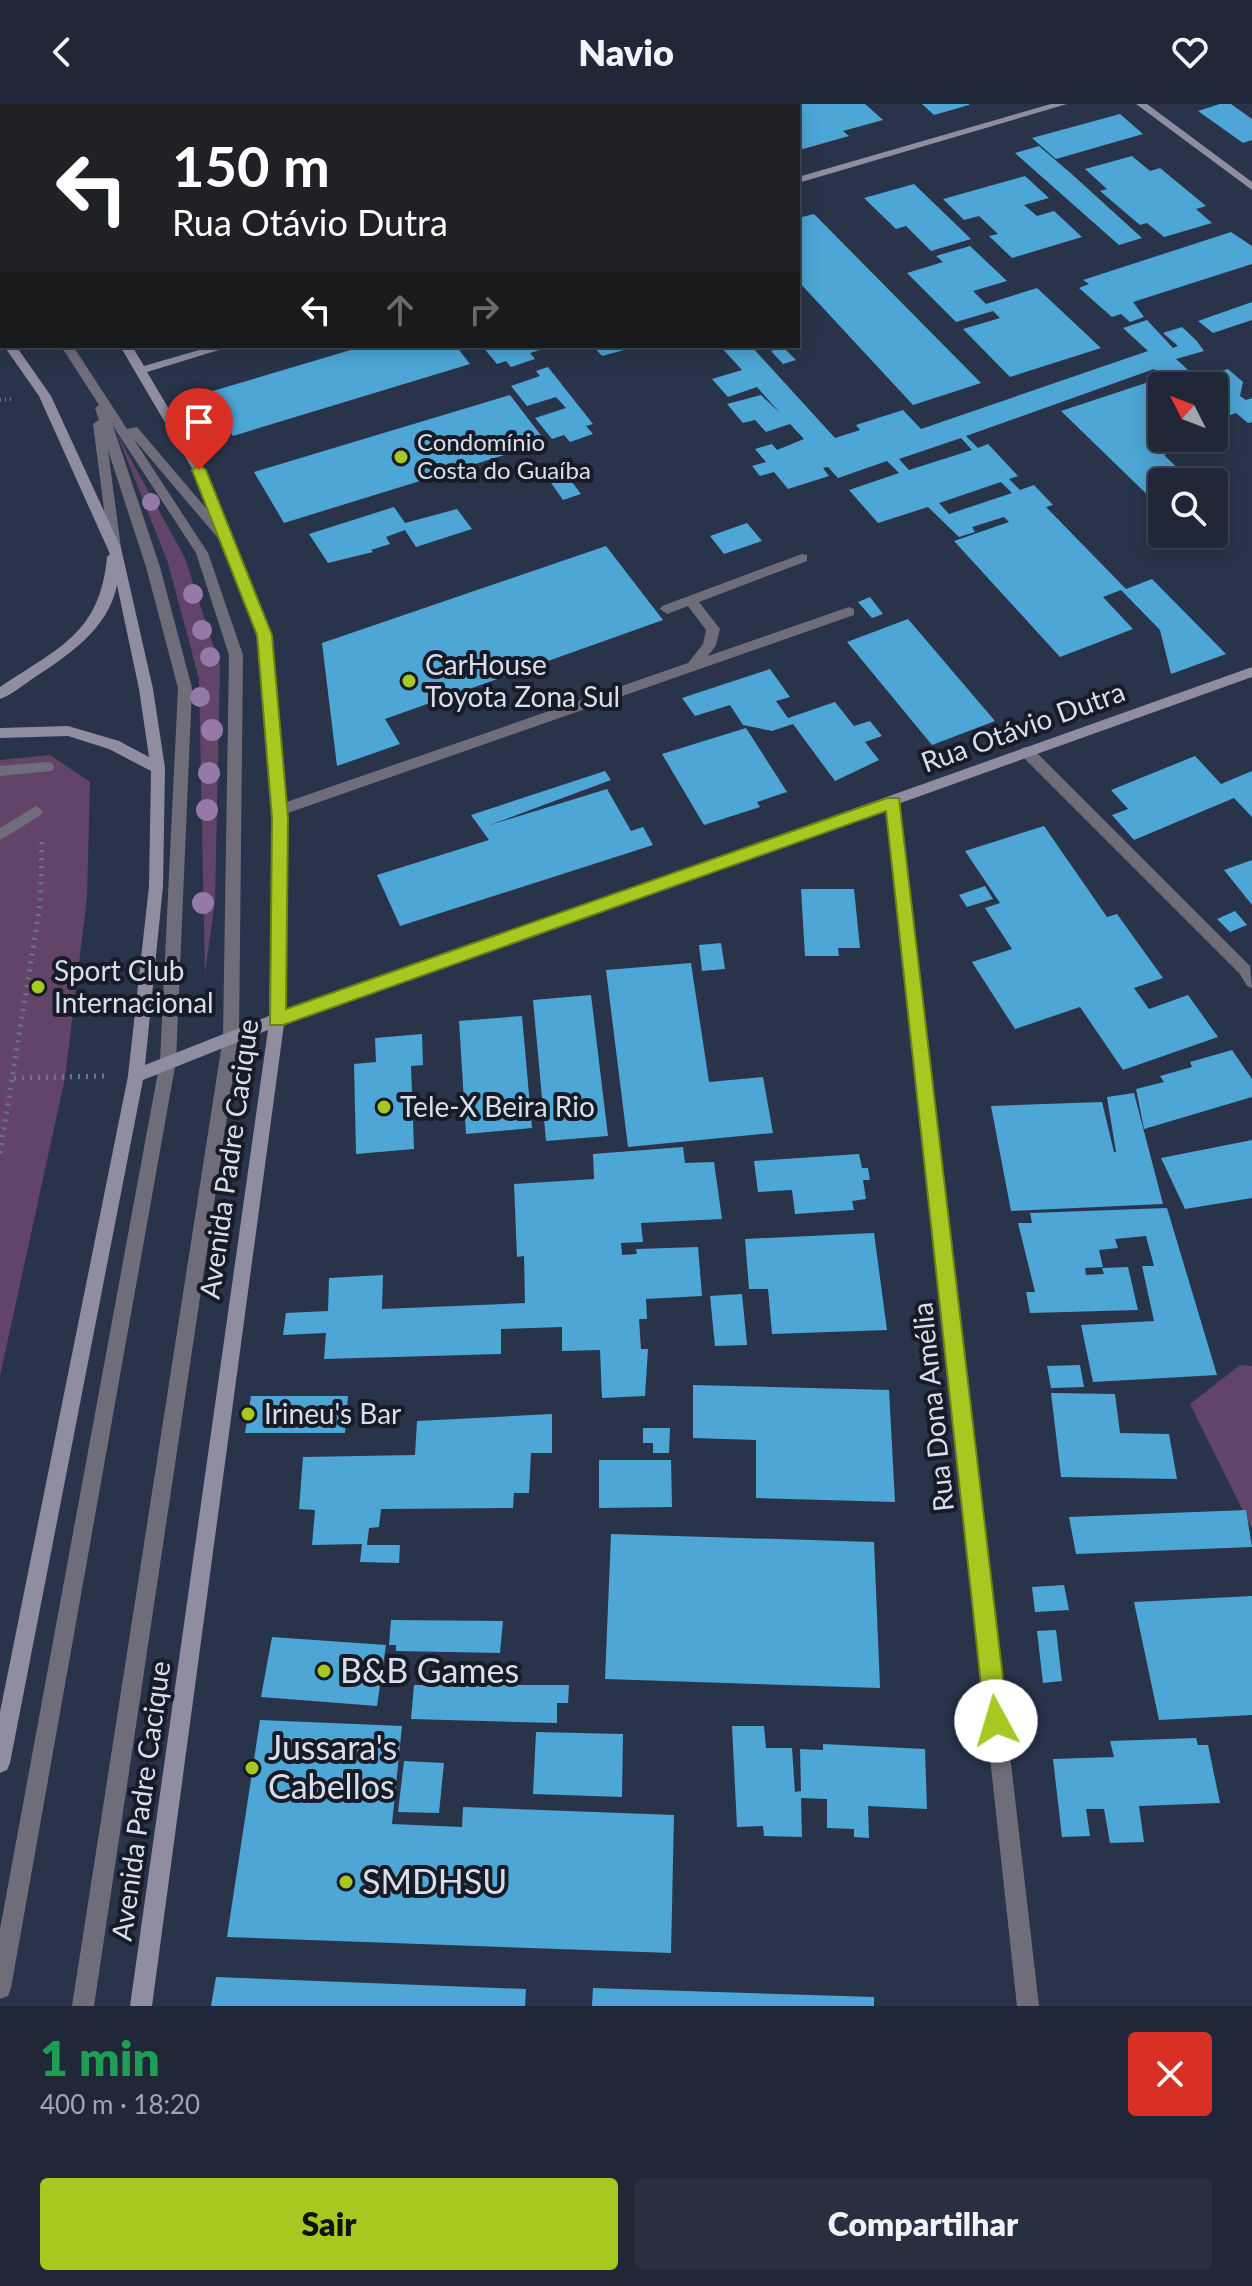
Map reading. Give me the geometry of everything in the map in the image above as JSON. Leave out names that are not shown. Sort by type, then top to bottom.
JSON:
[{"type":"main road","points":[[800,179],[1062,104]]},
{"type":"main road","points":[[1141,104],[1252,187]]},
{"type":"main road","points":[[0,1763],[136,1076],[156,886],[158,768],[146,689],[115,548],[45,396],[11,348]]},
{"type":"main road","name":"Avenida Padre Cacique","points":[[127,348],[199,470],[264,635],[280,810],[277,1020],[141,2006]]},
{"type":"main road","points":[[143,370],[219,348]]},
{"type":"main road","points":[[0,694],[65,648],[95,621],[108,596],[115,548]]},
{"type":"main road","name":"Rua Otávio Dutra","points":[[136,1076],[277,1020],[1252,672]]},
{"type":"main road","points":[[0,733],[68,731],[114,745],[158,768]]},
{"type":"street","points":[[68,348],[202,553],[236,655],[231,1037],[83,2006]]},
{"type":"street","points":[[93,383],[115,548]]},
{"type":"street","points":[[93,383],[231,545]]},
{"type":"street","points":[[0,1988],[168,1061],[185,688],[153,567],[93,383]]},
{"type":"street","points":[[667,609],[802,558]]},
{"type":"street","points":[[690,600],[713,629],[709,645],[693,666]]},
{"type":"street","points":[[280,810],[849,612]]},
{"type":"street","points":[[1027,752],[1245,970],[1252,982]]},
{"type":"street","points":[[0,771],[47,767]]},
{"type":"street","name":"Rua Dona Amélia","points":[[893,802],[1028,2006]]},
{"type":"street","points":[[0,835],[36,811]]},
{"type":"path","points":[[0,1153],[40,905],[43,848],[36,811]]},
{"type":"path","points":[[14,1078],[136,1076]]},
{"type":"shaded area","points":[[117,434],[185,558],[220,666],[215,901],[205,973],[199,679],[168,563]]},
{"type":"shaded area","name":"Sport Club Internacional","points":[[50,755],[90,782],[87,897],[65,1078],[0,1376],[0,760]]},
{"type":"shaded area","points":[[1240,1365],[1252,1366],[1252,1529],[1190,1404]]},
{"type":"building","points":[[800,104],[865,104],[883,120],[843,131],[849,136],[803,149],[800,147]]},
{"type":"building","points":[[922,104],[969,104],[969,105],[934,115]]},
{"type":"building","points":[[1231,104],[1252,119],[1252,140],[1243,143],[1198,111]]},
{"type":"building","points":[[1120,114],[1143,134],[1056,159],[1032,138]]},
{"type":"building","points":[[1039,146],[1142,238],[1119,245],[1015,153]]},
{"type":"building","points":[[1132,156],[1150,171],[1160,168],[1206,206],[1196,209],[1212,223],[1164,237],[1147,223],[1140,225],[1100,191],[1107,189],[1085,169]]},
{"type":"building","points":[[1025,176],[1049,198],[1024,205],[1037,216],[1054,211],[1082,237],[1012,258],[989,236],[998,234],[979,216],[964,220],[943,199]]},
{"type":"building","points":[[914,184],[971,239],[931,251],[906,226],[896,229],[864,198]]},
{"type":"building","points":[[814,214],[981,383],[913,405],[800,283],[800,218]]},
{"type":"building","points":[[1231,232],[1252,246],[1252,264],[1133,302],[1144,317],[1130,322],[1121,314],[1112,317],[1079,288],[1089,284],[1083,280]]},
{"type":"building","points":[[970,246],[1007,281],[973,291],[986,304],[1037,288],[1101,348],[1010,377],[963,329],[1000,318],[993,311],[956,322],[907,273],[943,262],[936,256]]},
{"type":"building","points":[[1252,302],[1252,320],[1213,333],[1198,321]]},
{"type":"building","points":[[1147,320],[1173,348],[1178,346],[1163,333],[1182,327],[1204,351],[1176,359],[1190,372],[1158,372],[1154,369],[966,436],[978,448],[988,444],[1018,476],[1009,479],[1020,490],[1034,485],[1053,505],[1046,507],[1126,589],[1152,579],[1226,654],[1171,674],[1160,630],[1121,590],[1103,597],[1133,629],[1060,657],[954,541],[1009,522],[1004,517],[972,527],[975,532],[959,537],[928,507],[878,523],[849,490],[899,473],[887,461],[838,478],[828,467],[823,468],[829,476],[788,489],[774,472],[760,476],[752,466],[766,462],[755,449],[772,444],[777,450],[804,439],[790,424],[766,432],[755,420],[743,423],[727,404],[761,395],[780,413],[757,387],[728,397],[712,379],[742,370],[722,348],[753,348],[835,438],[860,430],[856,425],[903,410],[921,429],[1148,351],[1123,328]],"holes":[[[961,438],[972,450],[909,470],[899,459]],[[1001,482],[1012,493],[949,514],[939,503]]]},
{"type":"building","points":[[357,348],[458,348],[470,364],[233,436],[206,393]]},
{"type":"building","points":[[484,348],[543,349],[530,353],[535,359],[511,367],[506,361],[497,364]]},
{"type":"building","points":[[595,348],[624,350],[602,356]]},
{"type":"building","points":[[784,348],[796,360],[783,364],[771,351]]},
{"type":"building","points":[[548,367],[593,424],[586,426],[593,434],[570,442],[564,435],[552,439],[535,418],[566,408],[556,397],[527,406],[511,386],[540,376],[536,371]]},
{"type":"building","points":[[1228,369],[1243,382],[1240,396],[1246,400],[1252,398],[1252,422],[1248,423],[1236,413],[1228,416],[1228,372],[1219,372]]},
{"type":"building","points":[[1148,382],[1148,452],[1173,452],[1164,455],[1177,468],[1148,468],[1148,495],[1061,411]]},
{"type":"building","name":"Condomínio Costa do Guaíba","points":[[510,395],[546,442],[284,523],[254,472]]},
{"type":"building","points":[[569,478],[581,494],[563,500],[551,483]]},
{"type":"building","points":[[394,507],[405,523],[457,509],[472,529],[416,547],[405,530],[386,537],[390,544],[371,550],[373,552],[328,563],[309,534]]},
{"type":"building","points":[[747,523],[762,541],[724,554],[710,536]]},
{"type":"building","name":"CarHouse Toyota Zona Sul","points":[[606,546],[663,620],[385,719],[400,744],[337,766],[322,643]]},
{"type":"building","points":[[870,597],[883,614],[872,618],[858,602]]},
{"type":"building","points":[[908,619],[995,721],[932,745],[847,642]]},
{"type":"building","points":[[770,669],[790,697],[776,701],[788,718],[835,702],[854,726],[870,721],[882,736],[865,742],[879,760],[835,781],[793,724],[772,731],[743,725],[730,705],[695,716],[682,698]]},
{"type":"building","points":[[746,728],[787,792],[757,802],[760,807],[704,825],[662,754]]},
{"type":"building","points":[[1195,756],[1221,784],[1252,771],[1252,817],[1234,798],[1134,840],[1112,815],[1128,809],[1111,790]]},
{"type":"building","points":[[605,771],[611,780],[490,825],[607,789],[631,831],[643,827],[653,845],[400,926],[377,875],[489,840],[471,815]]},
{"type":"building","points":[[1044,826],[1107,917],[1117,914],[1163,978],[1134,988],[1149,1009],[1188,995],[1218,1037],[1123,1070],[1080,1007],[1015,1029],[972,962],[1012,949],[985,908],[1000,903],[965,851]]},
{"type":"building","points":[[1252,860],[1252,905],[1224,870]]},
{"type":"building","points":[[985,886],[993,899],[967,907],[959,895]]},
{"type":"building","points":[[801,889],[854,889],[860,948],[838,948],[839,956],[805,956]]},
{"type":"building","points":[[1235,911],[1247,925],[1230,932],[1217,919]]},
{"type":"building","points":[[721,943],[725,969],[702,971],[699,945]]},
{"type":"building","points":[[691,963],[709,1082],[763,1077],[773,1133],[628,1147],[606,970]]},
{"type":"building","points":[[591,995],[608,1136],[546,1141],[533,1000]]},
{"type":"building","points":[[522,1016],[532,1128],[466,1134],[459,1021]]},
{"type":"building","name":"Tele-X Beira Rio","points":[[422,1034],[423,1065],[411,1066],[414,1149],[356,1154],[354,1064],[376,1062],[375,1038]]},
{"type":"building","points":[[1232,1050],[1252,1079],[1252,1097],[1144,1129],[1136,1089],[1164,1082],[1160,1076],[1192,1067],[1190,1062]]},
{"type":"building","points":[[1134,1093],[1163,1204],[1011,1211],[991,1106],[1102,1102],[1116,1152],[1107,1097]]},
{"type":"building","points":[[1252,1140],[1252,1198],[1185,1209],[1161,1158]]},
{"type":"building","points":[[683,1147],[685,1163],[714,1162],[722,1219],[641,1223],[643,1242],[621,1243],[622,1255],[637,1254],[636,1249],[698,1247],[702,1296],[646,1299],[647,1319],[639,1319],[641,1349],[648,1349],[645,1396],[602,1398],[600,1350],[562,1351],[562,1327],[501,1329],[501,1354],[324,1359],[326,1333],[283,1335],[286,1313],[328,1311],[329,1278],[383,1275],[382,1309],[525,1303],[524,1256],[517,1257],[514,1184],[594,1179],[593,1154]]},
{"type":"building","points":[[859,1154],[862,1168],[868,1168],[870,1180],[863,1180],[866,1199],[852,1201],[854,1210],[795,1214],[792,1190],[758,1192],[754,1161]]},
{"type":"building","points":[[1167,1208],[1217,1375],[1093,1382],[1081,1325],[1154,1321],[1142,1266],[1154,1266],[1146,1236],[1115,1239],[1118,1248],[1099,1250],[1103,1267],[1085,1268],[1086,1275],[1104,1274],[1102,1268],[1128,1267],[1138,1310],[1030,1313],[1026,1292],[1035,1292],[1018,1223],[1032,1223],[1030,1213]]},
{"type":"building","points":[[874,1233],[887,1330],[772,1334],[768,1289],[749,1289],[745,1239]]},
{"type":"building","points":[[742,1294],[747,1345],[715,1346],[710,1296]]},
{"type":"building","points":[[1080,1365],[1084,1387],[1051,1388],[1047,1366]]},
{"type":"building","points":[[693,1385],[889,1390],[895,1502],[756,1498],[756,1440],[693,1438]]},
{"type":"building","points":[[1051,1393],[1115,1394],[1120,1433],[1169,1434],[1177,1479],[1061,1477]]},
{"type":"building","points":[[251,1396],[348,1396],[345,1433],[245,1433]]},
{"type":"building","points":[[552,1414],[552,1453],[531,1453],[529,1493],[514,1493],[513,1508],[381,1509],[379,1527],[369,1528],[367,1545],[400,1545],[399,1563],[360,1562],[362,1544],[312,1545],[315,1510],[299,1509],[303,1457],[415,1455],[417,1421]]},
{"type":"building","points":[[643,1428],[670,1428],[669,1453],[653,1453],[653,1443],[643,1443]]},
{"type":"building","points":[[599,1460],[671,1460],[672,1507],[599,1508]]},
{"type":"building","points":[[1246,1510],[1252,1547],[1076,1554],[1069,1517]]},
{"type":"building","points":[[611,1534],[874,1542],[880,1688],[605,1679]]},
{"type":"building","points":[[1064,1585],[1069,1610],[1035,1612],[1032,1587]]},
{"type":"building","points":[[1252,1596],[1252,1715],[1159,1720],[1134,1602]]},
{"type":"building","points":[[391,1620],[503,1621],[500,1653],[396,1651],[396,1645],[389,1645]]},
{"type":"building","points":[[1056,1630],[1062,1681],[1043,1683],[1037,1631]]},
{"type":"building","name":"B&B Games","points":[[272,1637],[386,1645],[377,1706],[261,1697]]},
{"type":"building","points":[[414,1685],[569,1685],[568,1703],[557,1703],[557,1723],[411,1719]]},
{"type":"building","points":[[260,1720],[402,1726],[392,1824],[462,1827],[463,1807],[674,1815],[671,1953],[227,1937]]},
{"type":"building","points":[[732,1726],[764,1726],[766,1748],[792,1748],[795,1792],[801,1791],[800,1749],[823,1750],[823,1744],[925,1749],[927,1809],[868,1806],[869,1838],[854,1837],[854,1829],[827,1828],[827,1799],[801,1798],[802,1837],[764,1836],[763,1826],[737,1827]]},
{"type":"building","points":[[536,1732],[623,1734],[622,1797],[533,1794]]},
{"type":"building","points":[[1196,1738],[1198,1745],[1208,1745],[1220,1803],[1139,1806],[1144,1842],[1110,1843],[1104,1809],[1086,1809],[1090,1836],[1062,1837],[1053,1759],[1114,1757],[1110,1741]]},
{"type":"building","points":[[404,1761],[444,1763],[439,1813],[398,1812]]},
{"type":"building","points":[[216,1977],[526,1989],[525,2006],[211,2006]]},
{"type":"building","points":[[593,1988],[874,1997],[874,2006],[592,2006]]},
{"type":"place","name":"Condomínio Costa do Guaíba","points":[[401,457]]},
{"type":"place","name":"CarHouse Toyota Zona Sul","points":[[409,681]]},
{"type":"place","name":"Sport Club Internacional","points":[[38,987]]},
{"type":"place","name":"Tele-X Beira Rio","points":[[384,1107]]},
{"type":"place","name":"Irineu's Bar","points":[[248,1414]]},
{"type":"place","name":"B&B Games","points":[[324,1671]]},
{"type":"place","name":"Jussara's Cabellos","points":[[252,1768]]},
{"type":"place","name":"SMDHSU","points":[[346,1882]]},
{"type":"route","points":[[199,470],[264,635],[280,818],[277,1020],[893,802],[996,1721]]}]
